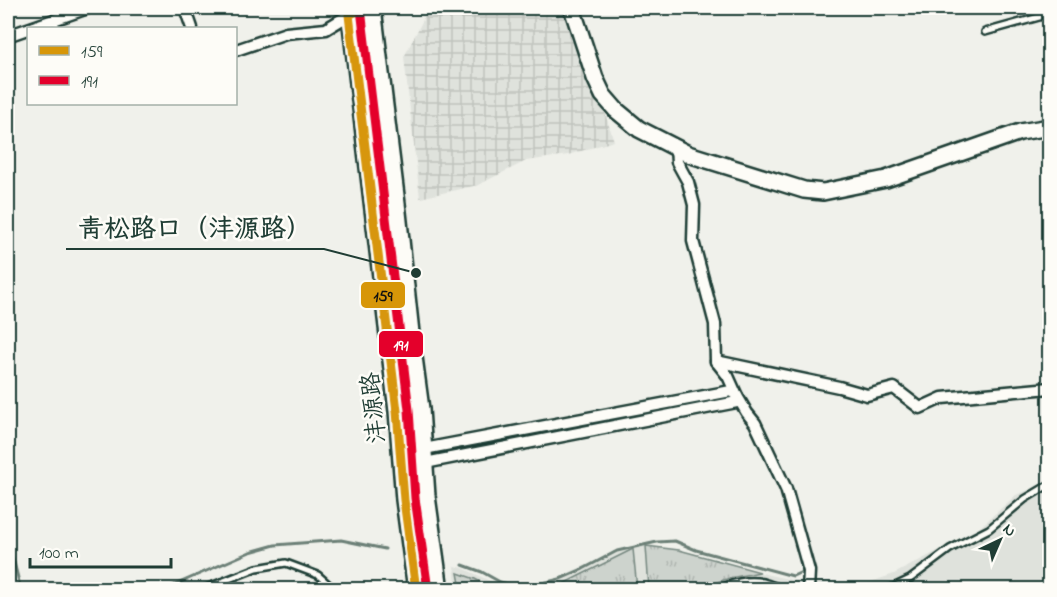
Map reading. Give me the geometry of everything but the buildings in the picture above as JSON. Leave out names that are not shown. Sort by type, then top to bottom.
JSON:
[{"type":"main road","name":"沣源路","points":[[373,8],[421,409],[427,496],[440,590]]},
{"type":"main road","points":[[573,8],[595,78],[603,95],[616,110],[639,129],[687,154],[793,186],[823,192],[886,179],[1020,132],[1050,128]]},
{"type":"main road","name":"沣源路","points":[[353,10],[397,411],[404,500],[416,590]]},
{"type":"main road","points":[[397,411],[404,419],[413,420],[419,415],[421,409]]},
{"type":"main road","points":[[401,459],[403,452],[411,447],[418,448],[424,456]]},
{"type":"street","points":[[55,24],[88,8]]},
{"type":"street","points":[[185,8],[192,27]]},
{"type":"street","points":[[237,50],[286,33],[326,28],[353,10]]},
{"type":"street","points":[[8,34],[27,31]]},
{"type":"street","points":[[676,148],[677,162],[688,182],[694,205],[693,241],[715,324],[716,361],[728,376],[737,396],[755,423],[786,489],[809,571],[808,590]]},
{"type":"street","points":[[716,361],[840,387],[867,395],[894,388],[920,408],[942,398],[1050,388]]},
{"type":"street","points":[[424,456],[737,402],[737,396]]},
{"type":"lane","points":[[985,32],[1050,14]]},
{"type":"lane","points":[[886,590],[910,579],[950,549],[989,530],[1025,499],[1050,484]]},
{"type":"lane","points":[[201,590],[257,568],[286,563],[318,575],[335,590]]},
{"type":"lane","points":[[718,590],[728,584],[750,581],[764,582],[787,590]]},
{"type":"shaded area","points":[[429,8],[571,8],[614,141],[568,155],[526,161],[478,185],[420,198],[404,57]]},
{"type":"shaded area","points":[[1049,482],[1049,589],[457,590],[454,566],[500,586],[530,589],[608,556],[642,546],[679,550],[793,580],[859,586],[894,574],[977,530],[1016,495]]},
{"type":"green space","points":[[646,546],[679,550],[760,572],[730,578],[701,589],[649,589]]},
{"type":"green space","points":[[633,549],[637,589],[546,589],[559,586]]},
{"type":"green space","points":[[458,573],[475,579],[494,589],[461,589]]},
{"type":"waterway","points":[[8,538],[21,590]]},
{"type":"waterway","points":[[163,590],[250,552],[275,545],[341,540],[385,549]]},
{"type":"waterway","points":[[463,565],[500,582],[516,586],[538,584],[560,579],[617,551],[657,542],[675,541],[696,550],[793,576],[806,570]]},
{"type":"transit line","name":"159","points":[[362,8],[349,15],[397,411],[404,500],[416,590]]},
{"type":"transit line","name":"191","points":[[361,9],[409,410],[415,498],[428,590]]},
{"type":"place","name":"青松路口（沣源路）","points":[[416,273]]}]
